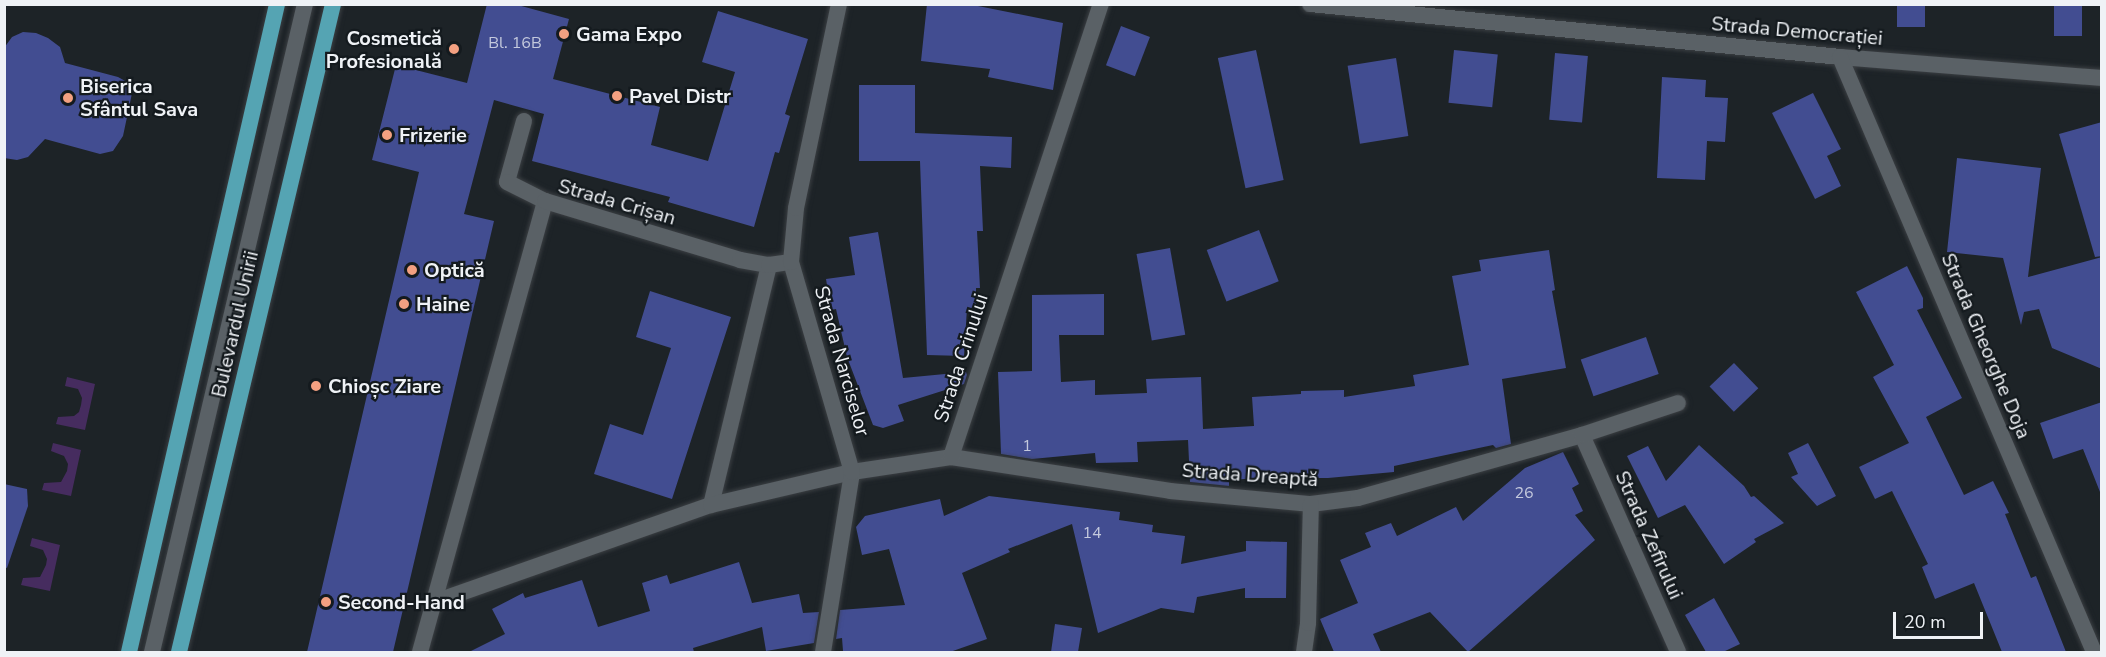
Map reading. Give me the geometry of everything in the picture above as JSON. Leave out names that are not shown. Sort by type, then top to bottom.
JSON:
[{"type":"main road","name":"Bulevardul Unirii","points":[[129,652],[277,4]]},
{"type":"main road","name":"Bulevardul Unirii","points":[[179,652],[333,4]]},
{"type":"street","name":"Bulevardul Unirii","points":[[152,652],[305,4]]},
{"type":"street","points":[[791,262],[796,208],[839,4]]},
{"type":"street","name":"Strada Crinului","points":[[951,457],[1101,4]]},
{"type":"street","name":"Strada Democrației","points":[[1310,4],[1840,57],[2102,78]]},
{"type":"street","name":"Strada Gheorghe Doja","points":[[1840,57],[2094,652]]},
{"type":"street","points":[[524,121],[507,182],[545,201]]},
{"type":"street","name":"Strada Crișan","points":[[420,652],[545,201],[740,260],[769,266],[791,262]]},
{"type":"street","name":"Strada Narciselor","points":[[791,262],[852,472]]},
{"type":"street","points":[[711,505],[769,266]]},
{"type":"street","name":"Strada Dreaptă","points":[[951,457],[1170,491],[1311,504],[1358,498],[1582,435],[1678,403]]},
{"type":"street","name":"Strada Zefirului","points":[[1582,435],[1678,652]]},
{"type":"street","points":[[435,602],[711,505],[852,472],[951,457]]},
{"type":"street","points":[[823,652],[852,472]]},
{"type":"street","points":[[1304,652],[1308,623],[1311,504]]},
{"type":"shaded area","points":[[67,377],[95,384],[85,430],[56,424],[58,417],[74,416],[79,412],[81,405],[82,398],[78,389],[65,386]]},
{"type":"shaded area","points":[[53,443],[81,450],[71,496],[42,490],[44,483],[61,482],[67,471],[68,464],[64,456],[51,451]]},
{"type":"shaded area","points":[[32,538],[60,545],[50,591],[21,585],[23,578],[40,577],[46,565],[47,559],[43,550],[30,546]]},
{"type":"building","points":[[487,4],[514,4],[569,19],[553,79],[660,107],[651,145],[708,161],[735,72],[702,62],[718,11],[808,39],[785,114],[790,116],[779,153],[775,152],[754,227],[668,202],[670,197],[532,161],[544,114],[494,100],[464,214],[494,221],[393,652],[307,652],[419,172],[372,160],[396,65],[467,83]]},
{"type":"building","points":[[927,4],[968,4],[1063,23],[1053,90],[988,77],[990,69],[921,61]]},
{"type":"building","points":[[1897,4],[1925,4],[1925,27],[1897,27]]},
{"type":"building","points":[[2054,4],[2082,4],[2082,36],[2054,36]]},
{"type":"building","points":[[1121,26],[1150,37],[1135,76],[1106,65]]},
{"type":"building","name":"Biserica Sfântul Sava","points":[[23,32],[36,33],[48,38],[60,47],[65,63],[118,77],[127,82],[132,93],[130,103],[123,136],[113,151],[100,154],[45,139],[28,157],[17,160],[4,158],[4,48],[12,37]]},
{"type":"building","points":[[1256,50],[1284,180],[1246,188],[1218,58]]},
{"type":"building","points":[[1454,50],[1498,55],[1492,107],[1448,103]]},
{"type":"building","points":[[1555,53],[1588,56],[1582,123],[1549,120]]},
{"type":"building","points":[[1396,58],[1408,136],[1360,144],[1348,66]]},
{"type":"building","points":[[1662,77],[1706,80],[1705,97],[1728,98],[1725,142],[1707,141],[1705,180],[1657,178]]},
{"type":"building","points":[[859,85],[915,85],[915,133],[1012,137],[1011,168],[980,166],[983,231],[977,231],[980,288],[976,288],[976,309],[967,308],[964,356],[927,355],[920,161],[859,161]]},
{"type":"building","points":[[1813,93],[1841,149],[1827,156],[1841,186],[1815,199],[1772,113]]},
{"type":"building","points":[[2102,122],[2102,256],[2095,257],[2059,134]]},
{"type":"building","points":[[1957,158],[2041,168],[2028,277],[2102,257],[2102,369],[2052,348],[2039,309],[2024,312],[2021,325],[2003,258],[1947,252]]},
{"type":"building","points":[[1259,230],[1279,281],[1226,301],[1207,250]]},
{"type":"building","points":[[878,232],[903,378],[966,372],[967,375],[964,384],[898,405],[904,421],[883,428],[873,425],[847,357],[836,309],[831,310],[826,279],[855,275],[849,237]]},
{"type":"building","points":[[1170,248],[1185,335],[1152,341],[1137,254]]},
{"type":"building","points":[[1549,250],[1555,290],[1552,291],[1566,368],[1502,379],[1511,444],[1496,448],[1493,445],[1394,466],[1394,472],[1328,478],[1304,478],[1304,475],[1229,480],[1229,486],[1190,482],[1188,440],[1137,442],[1138,462],[1096,463],[1095,453],[1032,459],[1001,454],[998,372],[1032,371],[1032,295],[1104,294],[1104,335],[1059,335],[1061,382],[1095,380],[1095,395],[1147,393],[1146,379],[1201,377],[1203,429],[1254,426],[1252,397],[1301,394],[1301,391],[1344,390],[1344,397],[1415,386],[1413,375],[1469,365],[1452,276],[1481,271],[1479,260]]},
{"type":"building","points":[[1907,266],[1923,298],[1923,308],[1917,310],[1962,398],[1926,417],[1964,495],[1993,481],[2009,513],[2005,514],[2031,578],[2036,576],[2066,652],[2002,652],[1974,583],[1935,599],[1922,567],[1928,564],[1892,491],[1875,499],[1859,467],[1909,443],[1873,377],[1894,365],[1856,292]]},
{"type":"building","points":[[650,291],[731,317],[672,499],[594,474],[610,424],[643,435],[671,348],[636,337]]},
{"type":"building","points":[[1646,337],[1659,374],[1593,396],[1581,359]]},
{"type":"building","points":[[1734,363],[1758,388],[1734,412],[1710,387]]},
{"type":"building","points":[[2102,402],[2102,492],[2100,492],[2083,449],[2053,459],[2040,423]]},
{"type":"building","points":[[1808,443],[1836,496],[1817,506],[1791,477],[1798,474],[1788,453]]},
{"type":"building","points":[[1699,445],[1744,486],[1751,497],[1754,496],[1784,523],[1754,539],[1756,542],[1724,564],[1685,505],[1658,518],[1627,456],[1648,446],[1666,481]]},
{"type":"building","points":[[1563,452],[1579,484],[1572,488],[1583,511],[1575,515],[1595,540],[1468,652],[1430,612],[1373,634],[1381,652],[1334,652],[1320,619],[1358,603],[1340,560],[1371,547],[1365,533],[1391,523],[1397,536],[1456,507],[1463,521],[1525,468]]},
{"type":"building","points":[[4,484],[27,489],[28,506],[7,568],[4,567]]},
{"type":"building","points":[[989,496],[1120,512],[1119,520],[1153,525],[1152,532],[1185,536],[1181,564],[1246,551],[1246,541],[1287,542],[1286,598],[1245,598],[1245,588],[1197,597],[1194,613],[1161,608],[1098,633],[1072,524],[1008,549],[1010,552],[962,573],[987,639],[950,652],[843,651],[842,638],[836,639],[840,610],[905,605],[889,549],[862,555],[856,527],[865,516],[940,499],[944,516]]},
{"type":"building","points":[[739,562],[752,603],[799,594],[803,613],[819,612],[814,643],[766,651],[762,627],[693,648],[694,652],[469,652],[505,634],[492,609],[523,593],[525,598],[582,580],[598,627],[650,611],[642,583],[667,575],[670,584]]},
{"type":"building","points":[[1714,598],[1740,644],[1723,652],[1706,652],[1685,615]]},
{"type":"building","points":[[1055,624],[1082,628],[1078,652],[1051,652]]},
{"type":"place","name":"Gama Expo","points":[[564,34]]},
{"type":"place","name":"Cosmetică Profesională","points":[[454,49]]},
{"type":"place","name":"Pavel Distr","points":[[617,96]]},
{"type":"place","name":"Biserica Sfântul Sava","points":[[68,98]]},
{"type":"place","name":"Frizerie","points":[[387,135]]},
{"type":"place","name":"Optică","points":[[412,270]]},
{"type":"place","name":"Haine","points":[[404,304]]},
{"type":"place","name":"Chioșc Ziare","points":[[316,386]]},
{"type":"place","name":"Second-Hand","points":[[326,602]]}]
